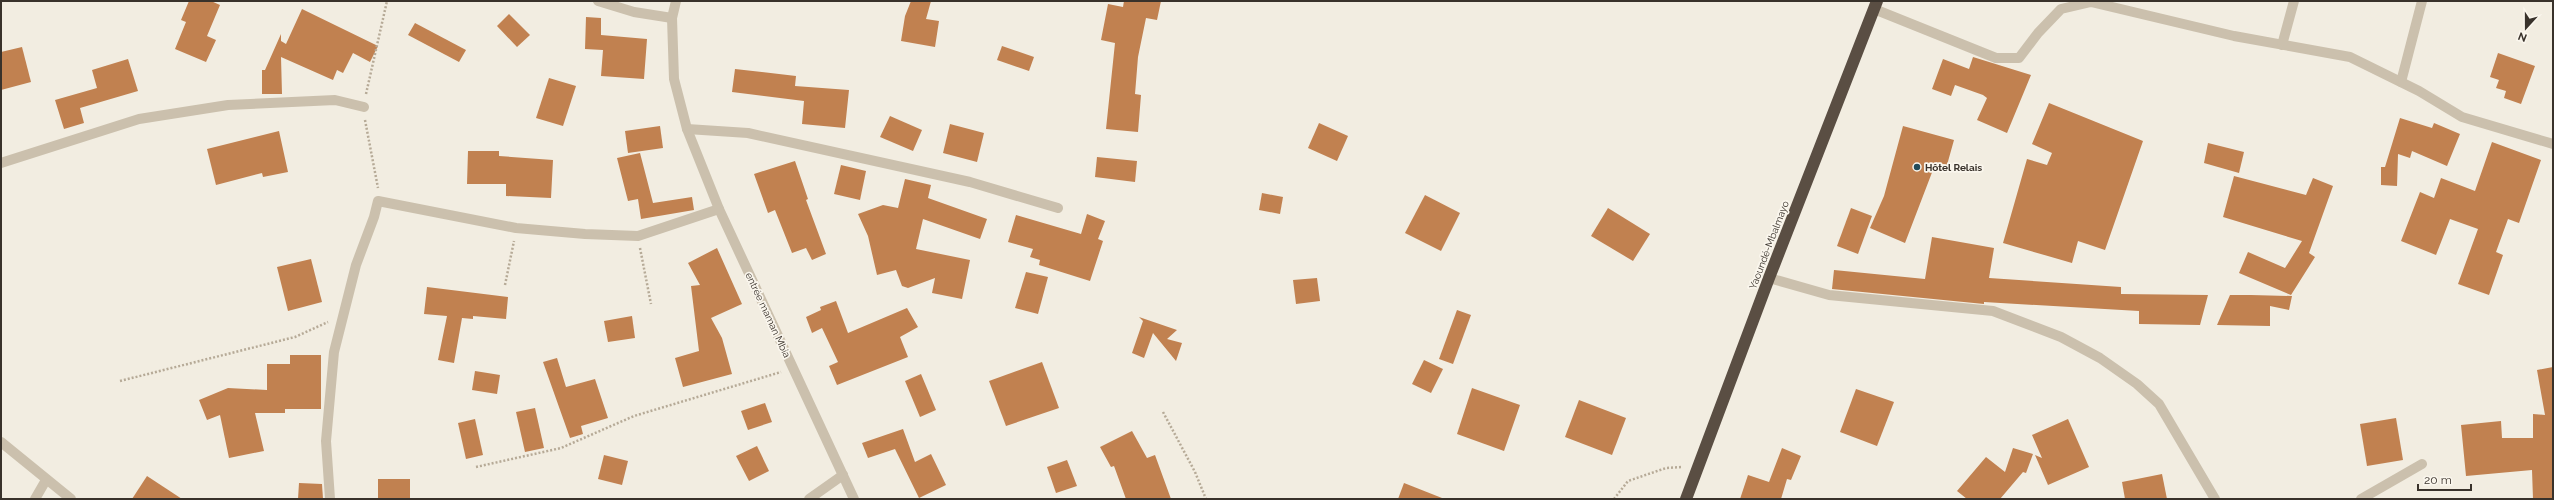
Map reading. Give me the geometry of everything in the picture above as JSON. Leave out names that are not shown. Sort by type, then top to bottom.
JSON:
[{"type":"highway","name":"Yaoundé-Mbalmayo","points":[[1686,499],[1769,278],[1876,5]]},
{"type":"street","points":[[598,1],[634,12],[672,18]]},
{"type":"street","name":"entrée maman Mbia","points":[[676,1],[672,18],[674,79],[687,128],[719,209],[854,499]]},
{"type":"street","points":[[2282,45],[2294,1]]},
{"type":"street","points":[[2400,82],[2422,1]]},
{"type":"street","points":[[1876,5],[1996,58],[2019,58],[2038,33],[2061,10],[2091,2],[2234,36],[2350,57],[2400,82],[2462,117],[2553,144]]},
{"type":"street","points":[[1,163],[139,119],[228,105],[335,100],[364,107]]},
{"type":"street","points":[[687,128],[748,133],[970,182],[1058,208]]},
{"type":"street","points":[[330,499],[326,441],[334,352],[356,265],[374,217],[378,200],[516,228],[585,234],[638,236],[719,209]]},
{"type":"street","points":[[1769,278],[1829,295],[1992,311],[2061,336],[2100,358],[2137,384],[2159,404],[2215,499]]},
{"type":"street","points":[[1,442],[71,499]]},
{"type":"street","points":[[2361,499],[2422,464]]},
{"type":"street","points":[[809,499],[843,475]]},
{"type":"street","points":[[35,499],[46,480]]},
{"type":"path","points":[[505,285],[516,228]]},
{"type":"path","points":[[638,236],[651,304]]},
{"type":"path","points":[[120,381],[295,337],[344,314]]},
{"type":"path","points":[[476,467],[561,448],[634,416],[793,369]]},
{"type":"path","points":[[1163,412],[1195,472],[1206,499]]},
{"type":"path","points":[[1614,499],[1628,481],[1666,468],[1686,466],[1697,471]]},
{"type":"building","points":[[189,1],[211,1],[220,5],[207,36],[216,40],[206,62],[175,49],[186,22],[181,20]]},
{"type":"building","points":[[911,1],[931,1],[926,19],[939,21],[935,47],[901,41],[905,16]]},
{"type":"building","points":[[1124,1],[1161,1],[1157,20],[1146,18],[1138,57],[1135,94],[1141,95],[1138,132],[1106,129],[1115,43],[1101,40],[1108,4],[1123,7]]},
{"type":"building","points":[[302,9],[378,46],[370,62],[353,53],[343,73],[337,70],[333,80],[281,57],[282,94],[262,94],[262,70],[265,70],[281,34],[281,41],[286,44]]},
{"type":"building","points":[[509,14],[530,35],[517,47],[497,26]]},
{"type":"building","points":[[586,17],[601,18],[601,35],[647,39],[644,79],[601,76],[603,50],[585,49]]},
{"type":"building","points":[[415,23],[466,50],[459,62],[408,35]]},
{"type":"building","points":[[1002,46],[1034,57],[1029,71],[997,60]]},
{"type":"building","points":[[22,47],[31,82],[1,90],[1,52]]},
{"type":"building","points":[[2498,53],[2535,66],[2521,104],[2504,98],[2506,91],[2496,88],[2499,80],[2490,77]]},
{"type":"building","points":[[1973,57],[2031,75],[2007,133],[1977,120],[1987,98],[1983,95],[1955,85],[1951,96],[1932,89],[1943,59],[1969,69]]},
{"type":"building","points":[[128,59],[138,91],[80,108],[84,123],[64,129],[55,100],[97,88],[92,70]]},
{"type":"building","points":[[735,69],[796,76],[795,86],[849,90],[845,128],[802,124],[804,101],[732,92]]},
{"type":"building","points":[[549,78],[576,86],[563,126],[536,118]]},
{"type":"building","points":[[2049,103],[2143,141],[2105,250],[2078,241],[2072,263],[2003,243],[2027,159],[2047,165],[2052,153],[2032,144]]},
{"type":"building","points":[[890,116],[922,130],[913,151],[880,137]]},
{"type":"building","points":[[2400,118],[2432,128],[2434,123],[2460,134],[2447,166],[2412,151],[2410,158],[2398,154],[2397,186],[2381,185],[2381,167],[2385,167]]},
{"type":"building","points":[[1319,123],[1348,136],[1337,161],[1308,148]]},
{"type":"building","points":[[950,124],[984,133],[977,162],[943,153]]},
{"type":"building","points":[[660,126],[663,148],[628,153],[625,131]]},
{"type":"building","points":[[1903,126],[1954,140],[1947,165],[1936,162],[1905,243],[1870,228],[1884,196]]},
{"type":"building","points":[[279,131],[288,172],[263,177],[262,173],[216,185],[207,149]]},
{"type":"building","points":[[2492,142],[2541,160],[2519,223],[2508,219],[2496,252],[2503,255],[2489,295],[2458,284],[2478,229],[2450,219],[2436,255],[2401,241],[2420,192],[2434,198],[2441,178],[2475,191]]},
{"type":"building","points":[[2208,143],[2244,152],[2239,173],[2204,163]]},
{"type":"building","points":[[468,151],[499,151],[499,156],[553,160],[551,198],[506,196],[506,184],[467,184]]},
{"type":"building","points":[[640,153],[653,203],[692,197],[694,210],[641,219],[638,199],[628,201],[617,158]]},
{"type":"building","points":[[1097,157],[1137,161],[1135,182],[1095,177]]},
{"type":"building","points":[[795,161],[808,199],[806,200],[826,254],[812,260],[806,248],[792,253],[775,210],[768,213],[754,174]]},
{"type":"building","points":[[841,165],[866,171],[860,200],[834,194]]},
{"type":"building","points":[[2234,176],[2306,195],[2313,178],[2333,186],[2309,253],[2315,257],[2291,295],[2239,273],[2248,252],[2285,268],[2302,241],[2223,217]]},
{"type":"building","points":[[905,179],[931,185],[928,198],[987,219],[980,239],[923,219],[916,249],[970,260],[962,299],[932,293],[935,278],[908,288],[902,286],[896,270],[877,275],[868,236],[858,214],[883,205],[898,208]]},
{"type":"building","points":[[1262,193],[1283,197],[1280,214],[1259,210]]},
{"type":"building","points":[[1425,195],[1460,213],[1441,251],[1405,233]]},
{"type":"building","points":[[1608,208],[1650,234],[1633,261],[1591,236]]},
{"type":"building","points":[[1851,208],[1872,216],[1858,254],[1837,246]]},
{"type":"building","points":[[1087,214],[1105,221],[1098,239],[1103,241],[1090,281],[1039,265],[1040,260],[1030,257],[1033,249],[1008,242],[1016,215],[1081,234]]},
{"type":"building","points":[[1932,237],[1994,248],[1989,278],[2121,287],[2121,294],[2208,295],[2200,325],[2139,324],[2139,311],[1984,302],[1984,304],[1832,289],[1834,270],[1925,279]]},
{"type":"building","points":[[717,248],[742,304],[711,318],[722,338],[732,374],[683,387],[675,358],[699,351],[691,286],[700,285],[688,263]]},
{"type":"building","points":[[311,259],[322,302],[288,311],[277,267]]},
{"type":"building","points":[[1026,272],[1048,277],[1038,314],[1015,308]]},
{"type":"building","points":[[1317,278],[1320,301],[1296,304],[1293,280]]},
{"type":"building","points":[[427,287],[508,297],[506,319],[473,316],[473,319],[462,318],[454,363],[438,360],[447,316],[424,314]]},
{"type":"building","points":[[2230,295],[2292,296],[2289,310],[2270,306],[2270,326],[2217,325]]},
{"type":"building","points":[[836,301],[848,333],[907,308],[918,327],[900,337],[908,357],[837,385],[829,366],[838,362],[822,328],[812,333],[806,317],[821,310],[820,307]]},
{"type":"building","points":[[1457,310],[1471,315],[1453,364],[1439,359]]},
{"type":"building","points":[[632,316],[635,338],[608,342],[604,321]]},
{"type":"building","points":[[1139,317],[1177,330],[1167,339],[1182,343],[1176,361],[1153,333],[1144,358],[1132,353],[1143,321]]},
{"type":"building","points":[[290,355],[321,355],[321,409],[285,409],[285,413],[255,413],[264,451],[229,458],[220,415],[207,420],[199,400],[228,388],[267,390],[267,364],[290,364]]},
{"type":"building","points":[[557,358],[566,387],[595,379],[608,418],[581,426],[583,434],[570,438],[543,362]]},
{"type":"building","points":[[1424,360],[1443,369],[1431,393],[1412,384]]},
{"type":"building","points":[[1042,362],[1059,408],[1006,426],[989,381]]},
{"type":"building","points":[[2553,367],[2553,499],[2533,499],[2532,470],[2466,476],[2461,425],[2501,421],[2502,438],[2533,438],[2533,414],[2545,415],[2537,370]]},
{"type":"building","points":[[475,371],[500,375],[497,394],[472,390]]},
{"type":"building","points":[[921,374],[936,410],[920,417],[905,381]]},
{"type":"building","points":[[1472,388],[1520,405],[1504,451],[1457,434]]},
{"type":"building","points":[[1856,389],[1894,402],[1877,446],[1840,432]]},
{"type":"building","points":[[1579,400],[1626,418],[1612,455],[1565,437]]},
{"type":"building","points":[[765,403],[772,422],[748,430],[741,411]]},
{"type":"building","points":[[535,408],[544,448],[525,452],[516,412]]},
{"type":"building","points":[[2396,418],[2403,460],[2367,466],[2360,424]]},
{"type":"building","points":[[475,419],[483,455],[466,459],[458,423]]},
{"type":"building","points":[[2068,419],[2089,467],[2048,485],[2035,455],[2042,458],[2032,435]]},
{"type":"building","points":[[903,429],[915,462],[931,454],[946,485],[919,498],[895,449],[868,458],[862,443]]},
{"type":"building","points":[[1132,431],[1147,458],[1155,455],[1171,499],[1126,499],[1114,466],[1111,467],[1100,447]]},
{"type":"building","points":[[757,446],[769,471],[749,481],[736,456]]},
{"type":"building","points":[[1782,448],[1801,456],[1791,480],[1787,479],[1781,499],[1740,499],[1748,475],[1769,482]]},
{"type":"building","points":[[2013,448],[2033,454],[2026,473],[2023,472],[2000,499],[1967,499],[1957,491],[1986,457],[2005,472]]},
{"type":"building","points":[[604,455],[628,461],[622,485],[598,479]]},
{"type":"building","points":[[1067,460],[1077,486],[1056,493],[1047,467]]},
{"type":"building","points":[[2162,474],[2167,499],[2125,499],[2122,482]]},
{"type":"building","points":[[147,476],[182,499],[132,499]]},
{"type":"building","points":[[378,479],[410,479],[410,499],[378,499]]},
{"type":"building","points":[[299,483],[322,484],[323,499],[298,499]]},
{"type":"building","points":[[1404,483],[1442,498],[1442,499],[1398,499]]},
{"type":"place","name":"Hôtel Relais","points":[[1917,167]]}]
